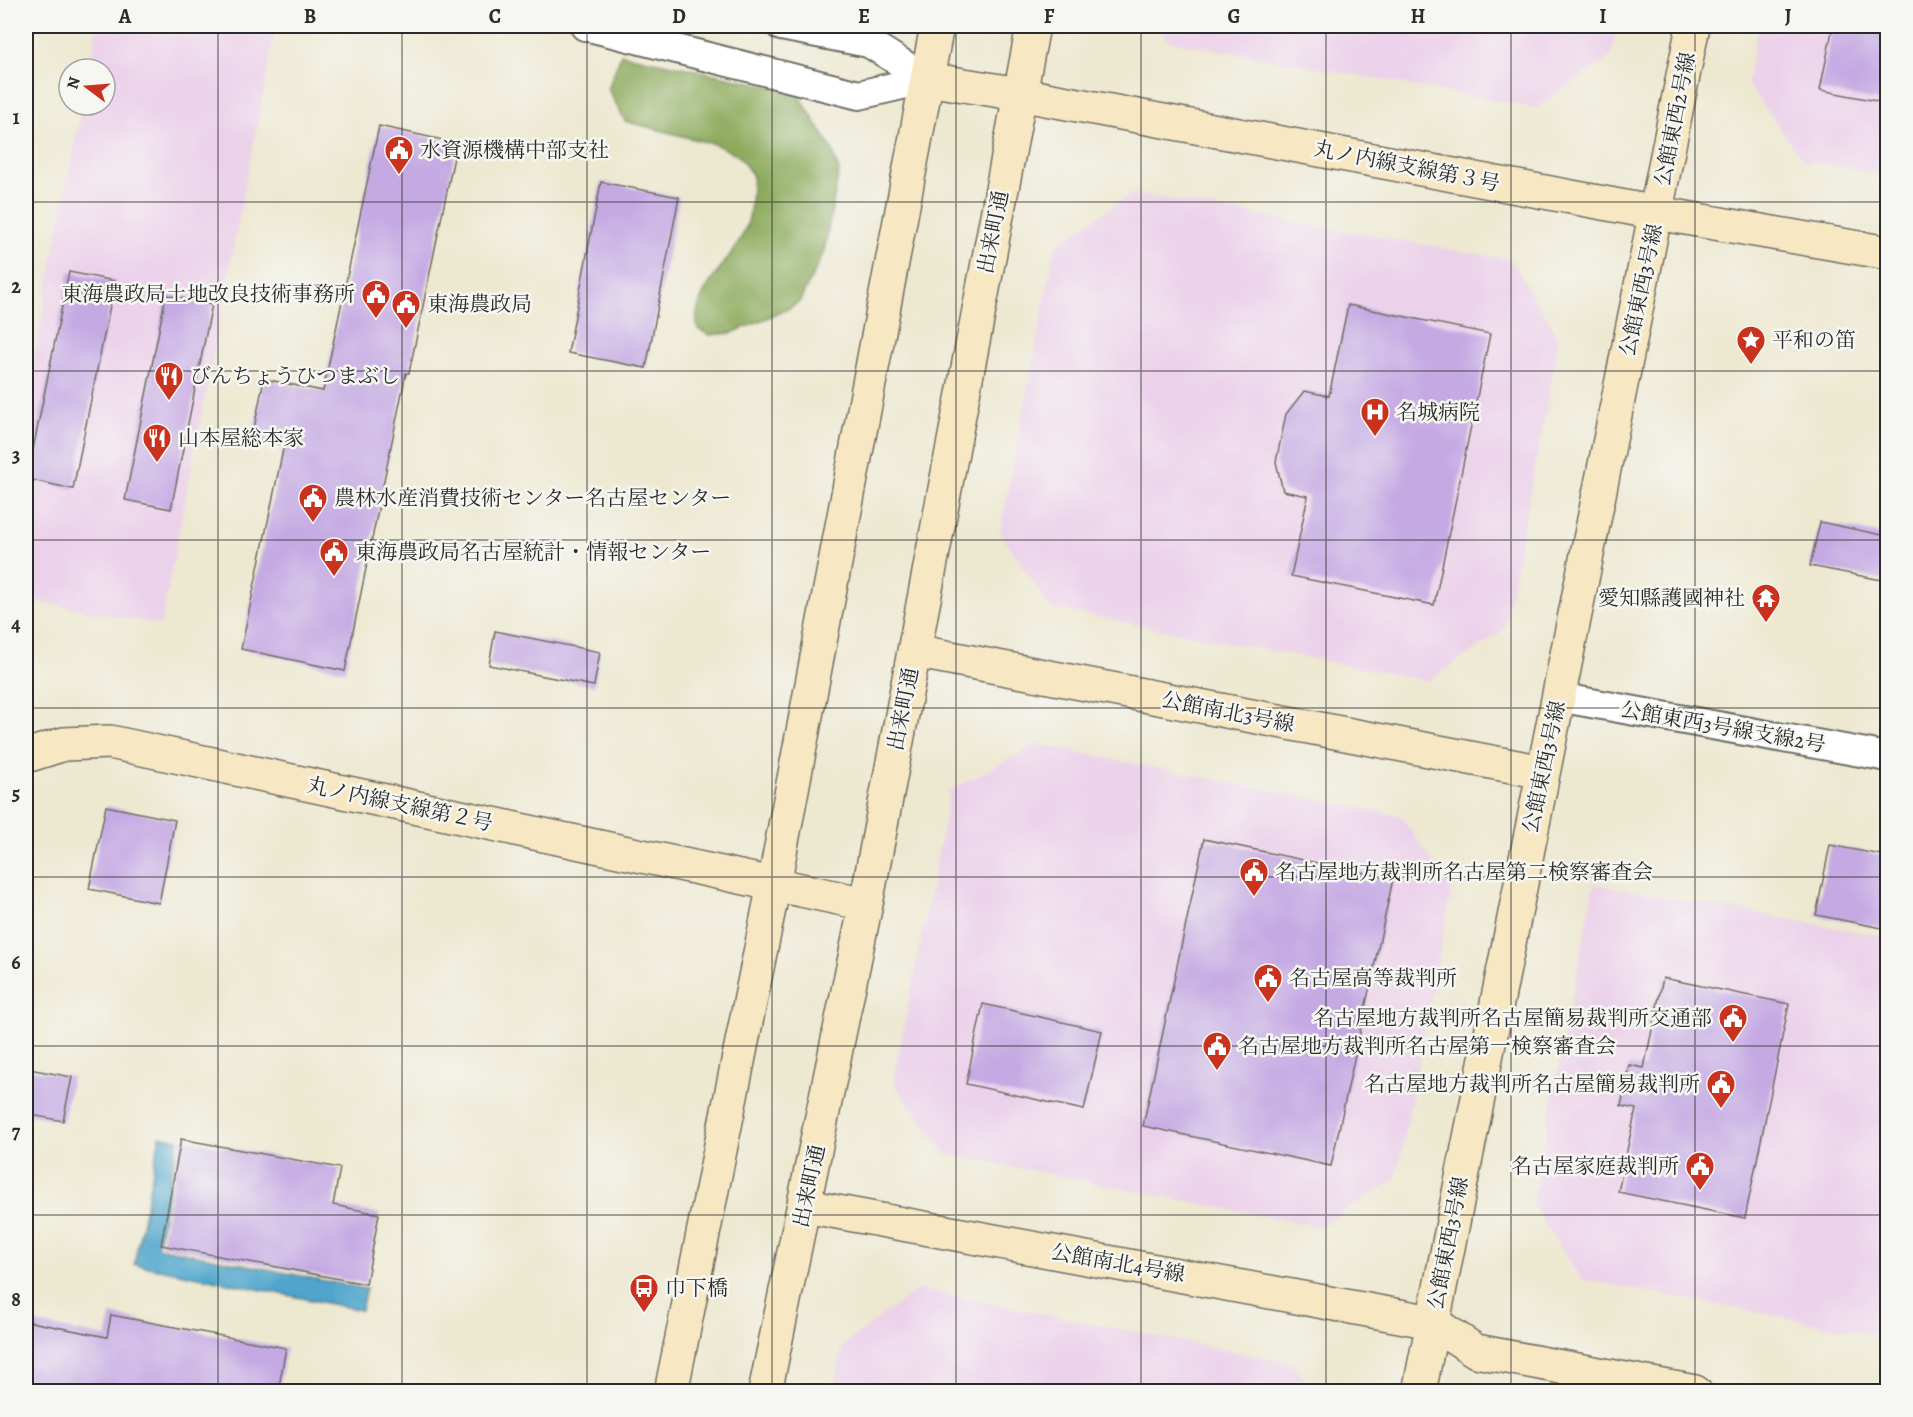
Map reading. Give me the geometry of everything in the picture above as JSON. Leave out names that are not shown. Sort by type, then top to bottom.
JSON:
[{"type":"street","points":[[585,26],[859,95],[927,79]]},
{"type":"street","points":[[781,26],[868,43],[927,79]]},
{"type":"street","points":[[671,1392],[774,884],[937,26]]},
{"type":"street","name":"出来町通","points":[[765,1392],[866,904],[1033,26]]},
{"type":"street","name":"公館東西2号線","points":[[1657,213],[1693,26]]},
{"type":"street","name":"丸ノ内線支線第３号","points":[[927,79],[1887,253]]},
{"type":"street","name":"公館東西3号線","points":[[1419,1392],[1657,213]]},
{"type":"street","name":"公館南北3号線","points":[[914,651],[1543,772]]},
{"type":"street","name":"公館東西3号線支線2号","points":[[1558,697],[1887,757]]},
{"type":"street","name":"丸ノ内線支線第２号","points":[[26,756],[64,744],[110,742],[866,904]]},
{"type":"street","name":"公館南北4号線","points":[[805,1206],[1432,1322]]},
{"type":"street","points":[[1432,1322],[1476,1351],[1695,1392]]},
{"type":"shaded area","points":[[97,26],[247,26],[275,31],[161,625],[26,599],[26,401],[80,117],[117,117],[117,57],[91,57]]},
{"type":"shaded area","points":[[1157,26],[1617,26],[1611,57],[1536,108],[1168,41]]},
{"type":"shaded area","points":[[1758,26],[1887,26],[1887,176],[1804,160],[1747,84]]},
{"type":"shaded area","points":[[1132,193],[1511,260],[1559,339],[1504,630],[1428,681],[1050,608],[1000,532],[1055,246]]},
{"type":"shaded area","points":[[1036,744],[1401,816],[1452,889],[1396,1179],[1320,1227],[946,1154],[893,1082],[950,791]]},
{"type":"shaded area","points":[[1594,884],[1887,937],[1887,1337],[1581,1279],[1532,1204]]},
{"type":"shaded area","points":[[918,1289],[1292,1363],[1313,1391],[833,1391],[842,1346]]},
{"type":"green space","points":[[621,54],[797,92],[832,149],[839,171],[824,252],[800,301],[790,308],[732,333],[709,335],[698,329],[697,316],[706,289],[743,235],[748,222],[753,176],[739,156],[717,145],[625,121],[608,89]]},
{"type":"water","points":[[160,1136],[178,1140],[157,1247],[366,1289],[361,1310],[134,1264]]},
{"type":"building","points":[[1833,26],[1887,26],[1887,103],[1820,90]]},
{"type":"building","points":[[379,126],[457,143],[409,373],[406,373],[345,671],[241,649],[284,445],[252,438],[264,379],[323,391]]},
{"type":"building","points":[[601,182],[679,197],[646,368],[568,353]]},
{"type":"building","points":[[69,272],[115,281],[73,489],[27,479]]},
{"type":"building","points":[[166,295],[212,304],[171,509],[125,500]]},
{"type":"building","name":"名城病院","points":[[1348,305],[1490,334],[1434,605],[1291,576],[1308,496],[1283,491],[1276,462],[1286,414],[1304,391],[1329,396]]},
{"type":"building","points":[[1820,522],[1887,536],[1887,581],[1810,566]]},
{"type":"building","points":[[495,631],[600,652],[594,686],[489,665]]},
{"type":"building","points":[[106,806],[175,820],[159,903],[89,889]]},
{"type":"building","name":"名古屋高等裁判所","points":[[1204,839],[1393,879],[1331,1166],[1143,1126]]},
{"type":"building","points":[[1830,845],[1887,856],[1887,929],[1816,915]]},
{"type":"building","points":[[1663,978],[1789,1004],[1745,1218],[1618,1192],[1636,1109],[1621,1106],[1629,1065],[1644,1068]]},
{"type":"building","points":[[983,1004],[1102,1031],[1084,1110],[966,1084]]},
{"type":"building","points":[[29,1069],[72,1077],[63,1121],[26,1114]]},
{"type":"building","points":[[181,1139],[340,1168],[333,1205],[379,1214],[366,1284],[161,1245]]},
{"type":"building","points":[[111,1315],[286,1348],[278,1392],[26,1392],[26,1321],[107,1337]]},
{"type":"place","name":"水資源機構中部支社","points":[[399,176]]},
{"type":"place","name":"東海農政局土地改良技術事務所","points":[[376,320]]},
{"type":"place","name":"東海農政局","points":[[406,330]]},
{"type":"place","name":"平和の笛","points":[[1751,366]]},
{"type":"place","name":"びんちょうひつまぶし","points":[[169,402]]},
{"type":"place","name":"名城病院","points":[[1375,438]]},
{"type":"place","name":"山本屋総本家","points":[[157,464]]},
{"type":"place","name":"農林水産消費技術センター名古屋センター","points":[[313,524]]},
{"type":"place","name":"東海農政局名古屋統計・情報センター","points":[[334,578]]},
{"type":"place","name":"愛知縣護國神社","points":[[1766,624]]},
{"type":"place","name":"名古屋地方裁判所名古屋第二検察審査会","points":[[1254,898]]},
{"type":"place","name":"名古屋高等裁判所","points":[[1268,1004]]},
{"type":"place","name":"名古屋地方裁判所名古屋簡易裁判所交通部","points":[[1733,1044]]},
{"type":"place","name":"名古屋地方裁判所名古屋第一検察審査会","points":[[1217,1072]]},
{"type":"place","name":"名古屋地方裁判所名古屋簡易裁判所","points":[[1721,1110]]},
{"type":"place","name":"名古屋家庭裁判所","points":[[1700,1192]]},
{"type":"place","name":"巾下橋","points":[[644,1314]]}]
